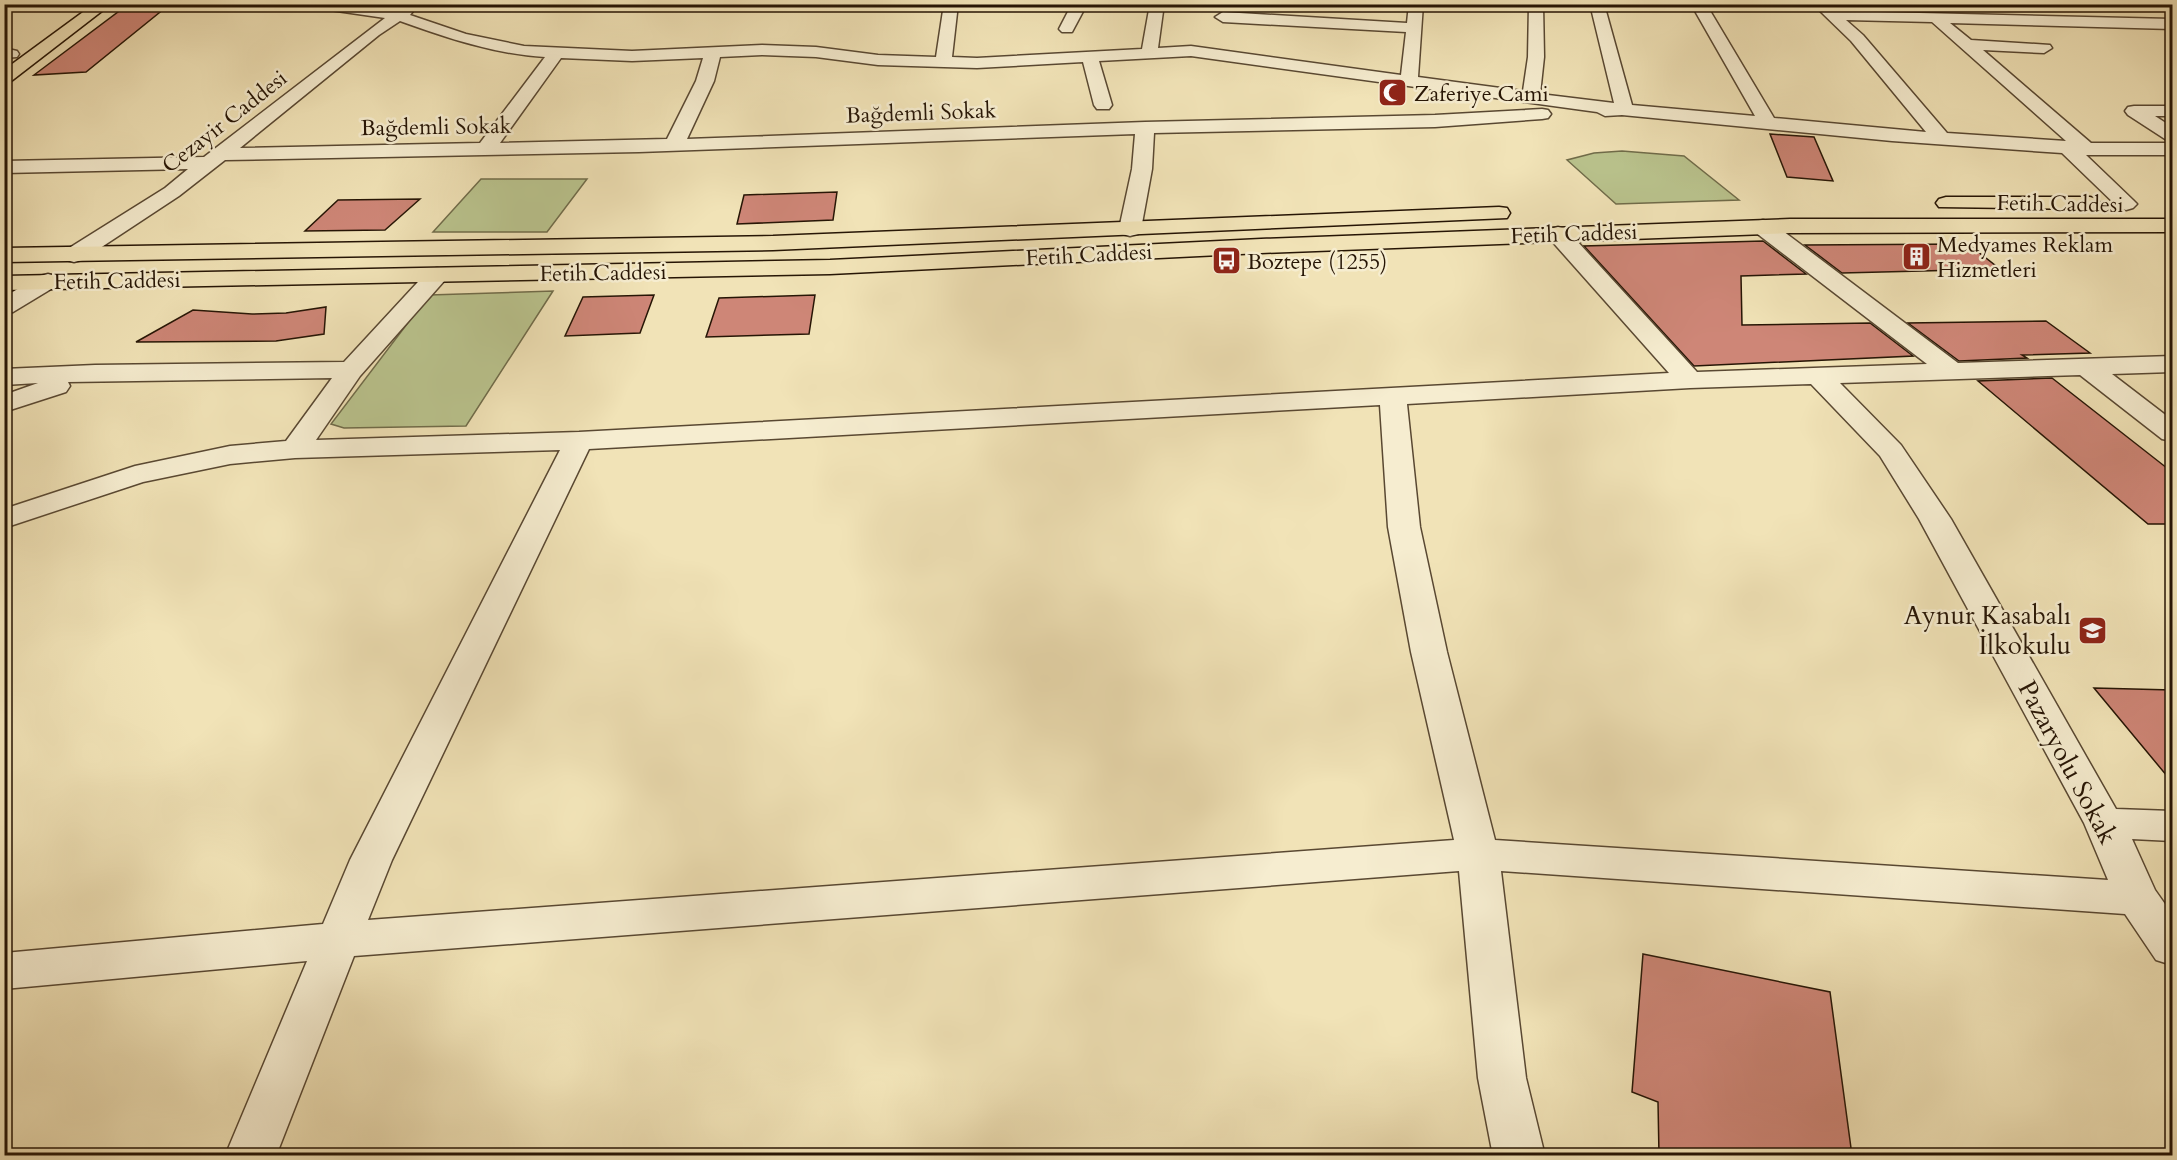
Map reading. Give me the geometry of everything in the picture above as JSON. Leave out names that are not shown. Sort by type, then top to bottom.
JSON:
[{"type":"main road","points":[[7,56],[81,4]]},
{"type":"main road","points":[[4,78],[104,4]]},
{"type":"main road","name":"Fetih Caddesi","points":[[1921,204],[2026,202],[2149,204]]},
{"type":"main road","name":"Fetih Caddesi","points":[[1766,217],[1804,206]]},
{"type":"main road","name":"Fetih Caddesi","points":[[4,255],[772,243],[1524,212]]},
{"type":"main road","name":"Fetih Caddesi","points":[[4,283],[830,267],[1558,234],[1766,217],[2172,226]]},
{"type":"street","points":[[316,4],[397,15],[462,39],[524,51],[632,56],[762,50],[816,52],[878,60],[977,63],[1191,51],[1624,109],[2076,148],[2172,149]]},
{"type":"street","name":"Cezayir Caddesi","points":[[74,255],[172,192],[397,15],[419,4]]},
{"type":"street","points":[[943,62],[951,4]]},
{"type":"street","points":[[1067,29],[1080,4]]},
{"type":"street","points":[[1149,54],[1157,4]]},
{"type":"street","points":[[1288,20],[1290,4]]},
{"type":"street","points":[[1409,82],[1416,4]]},
{"type":"street","points":[[1531,98],[1536,57],[1536,4]]},
{"type":"street","points":[[1597,4],[1624,109]]},
{"type":"street","points":[[1698,4],[1768,123]]},
{"type":"street","points":[[1827,10],[1857,38],[1941,138]]},
{"type":"street","points":[[1827,10],[1935,18],[2172,24]]},
{"type":"street","points":[[1223,17],[1414,28]]},
{"type":"street","points":[[1935,18],[2076,148],[2126,204]]},
{"type":"street","points":[[2128,23],[2155,38]]},
{"type":"street","points":[[1966,45],[2044,48]]},
{"type":"street","points":[[486,149],[557,52]]},
{"type":"street","points":[[674,145],[705,81],[713,52]]},
{"type":"street","points":[[1090,58],[1103,105]]},
{"type":"street","points":[[1435,121],[1445,86]]},
{"type":"street","name":"Bağdemli Sokak","points":[[4,167],[486,149],[1435,121],[1624,109]]},
{"type":"street","points":[[2172,111],[2134,111],[2172,135]]},
{"type":"street","points":[[1130,229],[1142,169],[1145,128]]},
{"type":"street","points":[[1766,217],[1952,371]]},
{"type":"street","points":[[1558,234],[1690,380]]},
{"type":"street","points":[[295,449],[351,370],[437,275]]},
{"type":"street","points":[[4,308],[48,281]]},
{"type":"street","points":[[4,519],[135,475],[230,454],[295,449],[579,441],[1393,395],[1816,374],[2172,364]]},
{"type":"street","points":[[2086,367],[2172,433]]},
{"type":"street","points":[[4,377],[95,373],[351,370]]},
{"type":"street","points":[[4,404],[95,373]]},
{"type":"street","name":"Pazaryolu Sokak","points":[[1816,374],[1891,451],[1935,519],[2104,823],[2137,898],[2172,947]]},
{"type":"street","points":[[1393,395],[1404,527],[1430,651],[1478,854],[1502,1078],[1519,1155]]},
{"type":"street","points":[[250,1155],[371,860],[579,441]]},
{"type":"street","points":[[2104,823],[2172,825]]},
{"type":"street","points":[[4,971],[338,940],[1478,854],[2137,898]]},
{"type":"green space","points":[[1622,151],[1684,156],[1739,200],[1616,204],[1567,160],[1594,153]]},
{"type":"green space","points":[[481,179],[587,179],[547,232],[433,232]]},
{"type":"green space","points":[[553,291],[466,426],[344,428],[331,424],[429,295]]},
{"type":"building","points":[[170,4],[86,72],[34,75],[126,6]]},
{"type":"building","points":[[1770,134],[1814,137],[1833,181],[1787,177]]},
{"type":"building","points":[[837,192],[833,220],[737,224],[744,195]]},
{"type":"building","points":[[420,199],[385,230],[305,231],[338,200]]},
{"type":"building","points":[[1763,241],[1806,274],[1741,276],[1742,325],[1870,323],[1913,356],[1694,366],[1584,246]]},
{"type":"building","name":"Medyames Reklam Hizmetleri","points":[[1968,244],[2000,269],[1842,273],[1805,245]]},
{"type":"building","points":[[654,295],[640,333],[565,336],[583,297]]},
{"type":"building","points":[[815,295],[809,334],[706,337],[719,298]]},
{"type":"building","points":[[326,307],[324,334],[276,341],[136,342],[193,310],[252,314],[286,313]]},
{"type":"building","points":[[2046,321],[2090,353],[2022,355],[2027,358],[1959,361],[1908,323]]},
{"type":"building","points":[[2052,378],[2172,472],[2172,524],[2148,524],[1978,381]]},
{"type":"building","points":[[2094,688],[2172,690],[2172,782]]},
{"type":"building","points":[[1643,954],[1830,992],[1851,1148],[1836,1155],[1659,1155],[1658,1102],[1632,1092]]},
{"type":"place","name":"Zaferiye Cami","points":[[1393,93]]},
{"type":"place","name":"Medyames Reklam Hizmetleri","points":[[1916,257]]},
{"type":"place","name":"Boztepe (1255)","points":[[1226,261]]},
{"type":"place","name":"Aynur Kasabalı İlkokulu","points":[[2092,630]]}]
